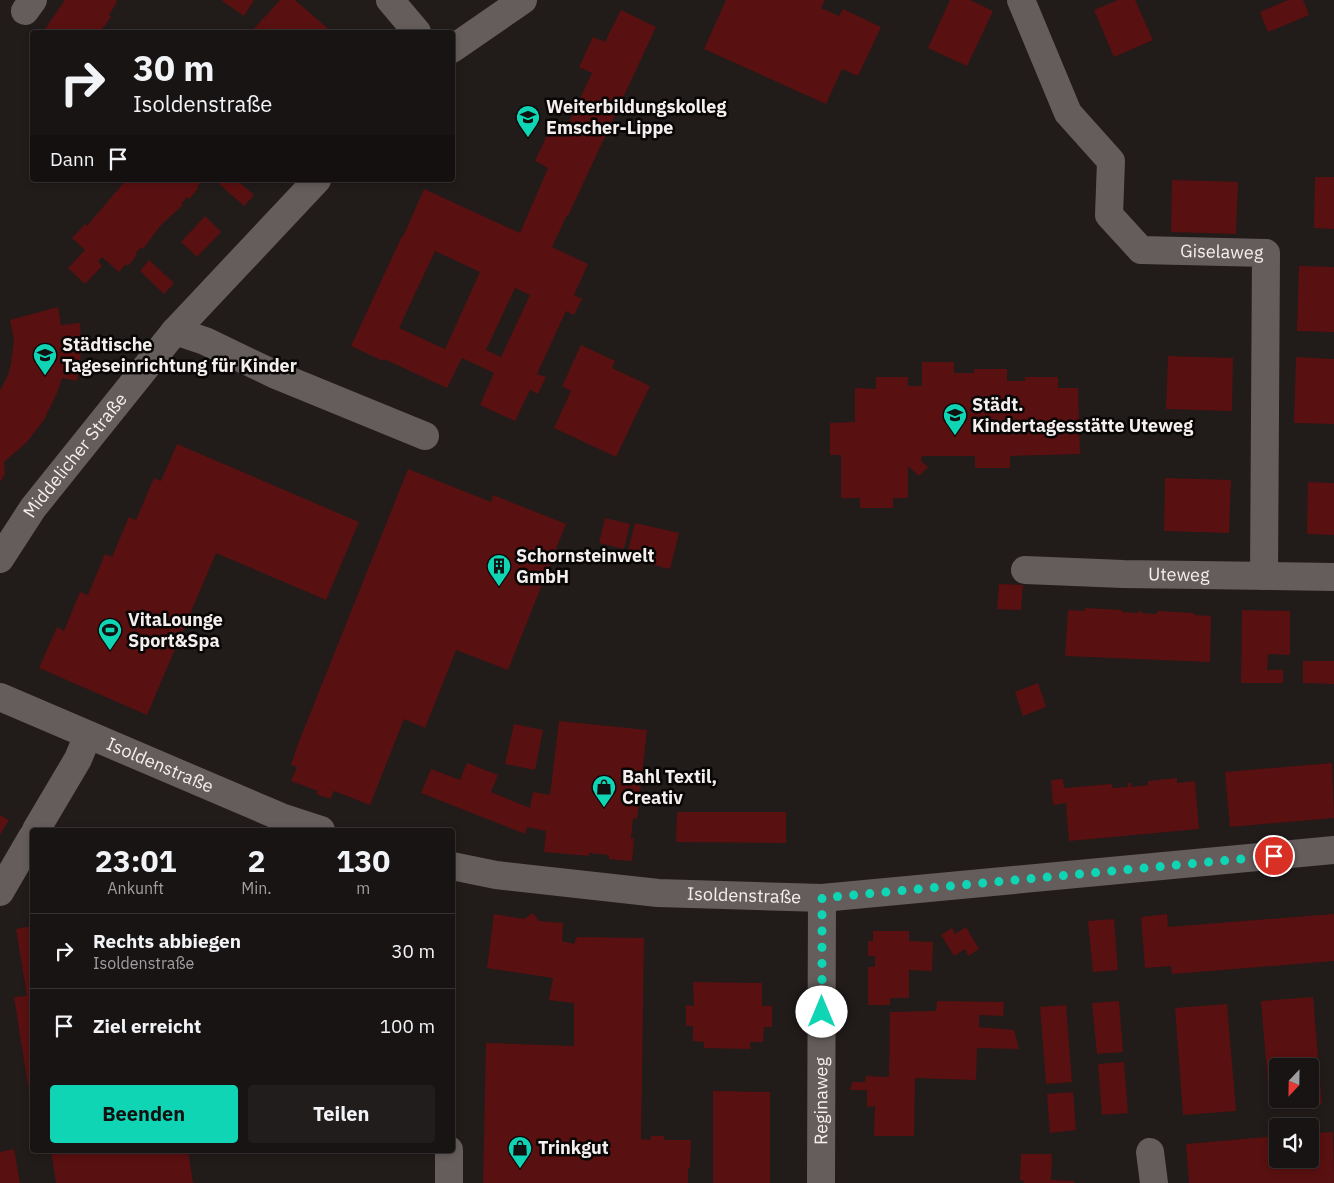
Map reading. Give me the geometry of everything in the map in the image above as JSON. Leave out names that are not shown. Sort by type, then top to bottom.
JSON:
[{"type":"street","points":[[390,0],[415,30]]},
{"type":"street","points":[[455,46],[523,0]]},
{"type":"street","name":"Giselaweg","points":[[1021,0],[1068,113],[1111,162],[1109,215],[1141,250],[1266,253],[1264,576]]},
{"type":"street","name":"Middelicher Straße","points":[[0,559],[34,508],[175,331],[314,182]]},
{"type":"street","points":[[175,331],[205,340],[276,375],[424,436]]},
{"type":"street","name":"Uteweg","points":[[1025,570],[1334,578]]},
{"type":"street","name":"Isoldenstraße","points":[[0,697],[281,817],[316,828]]},
{"type":"street","points":[[37,828],[78,759],[88,735]]},
{"type":"street","points":[[0,892],[30,840]]},
{"type":"street","name":"Isoldenstraße","points":[[455,867],[496,875],[658,893],[822,898],[1334,850]]},
{"type":"street","name":"Reginaweg","points":[[821,1183],[822,898]]},
{"type":"street","points":[[1150,1152],[1154,1183]]},
{"type":"street","points":[[448,1183],[450,1153]]},
{"type":"building","points":[[65,0],[117,0],[109,15],[111,17],[101,30],[44,30]]},
{"type":"building","points":[[223,0],[254,0],[244,16]]},
{"type":"building","points":[[280,0],[295,0],[330,30],[253,30]]},
{"type":"building","points":[[726,0],[825,0],[821,8],[839,16],[843,9],[881,27],[858,76],[842,69],[826,104],[704,49]]},
{"type":"building","points":[[950,0],[970,0],[993,11],[967,66],[928,48]]},
{"type":"building","points":[[1118,0],[1135,0],[1153,40],[1114,57],[1094,10]]},
{"type":"building","points":[[1288,0],[1303,0],[1309,15],[1268,32],[1260,12]]},
{"type":"building","points":[[621,10],[656,27],[552,247],[588,264],[574,295],[582,299],[574,315],[566,311],[537,374],[546,377],[538,394],[530,390],[515,421],[480,405],[494,373],[462,358],[447,388],[351,346],[424,189],[520,233],[548,168],[535,161],[549,131],[562,137],[592,73],[579,67],[593,37],[605,42]],"holes":[[[435,251],[480,272],[445,349],[399,328]],[[515,288],[530,295],[501,357],[486,350]]]},
{"type":"building","points":[[1315,177],[1334,177],[1334,229],[1314,228]]},
{"type":"building","points":[[1172,180],[1238,182],[1236,234],[1171,232]]},
{"type":"building","points":[[124,182],[201,182],[189,199],[187,197],[181,204],[183,205],[161,225],[143,249],[141,247],[128,266],[126,264],[119,272],[102,257],[98,261],[102,266],[85,284],[68,268],[85,250],[72,238],[85,224],[87,226]]},
{"type":"building","points":[[221,182],[239,182],[254,195],[244,206],[219,184]]},
{"type":"building","points":[[205,216],[221,232],[197,257],[181,242]]},
{"type":"building","points":[[149,260],[174,283],[164,294],[140,271]]},
{"type":"building","points":[[1299,266],[1334,267],[1334,332],[1297,331]]},
{"type":"building","points":[[58,307],[61,325],[80,323],[81,353],[77,381],[62,378],[44,420],[26,443],[4,462],[5,474],[0,482],[0,391],[11,364],[14,340],[10,320]]},
{"type":"building","points":[[581,345],[615,361],[612,368],[650,386],[616,457],[554,428],[571,391],[562,386]]},
{"type":"building","points":[[1168,356],[1233,358],[1232,411],[1166,409]]},
{"type":"building","points":[[1296,357],[1334,359],[1334,424],[1294,423]]},
{"type":"building","name":"Städt. Kindertagesstätte Uteweg","points":[[922,362],[954,362],[954,373],[974,373],[974,369],[1007,369],[1007,381],[1025,381],[1025,377],[1058,377],[1058,388],[1078,388],[1080,454],[1010,456],[1010,468],[975,468],[975,456],[922,456],[921,461],[928,467],[919,476],[908,466],[908,498],[893,498],[893,508],[860,508],[860,498],[841,498],[841,455],[830,455],[830,423],[855,422],[855,388],[876,389],[876,377],[908,377],[908,386],[922,386]]},
{"type":"building","points":[[177,444],[359,522],[326,600],[216,553],[147,715],[39,668],[57,627],[64,631],[80,592],[88,595],[105,554],[112,557],[129,517],[136,520],[154,478],[161,481]]},
{"type":"building","points":[[408,469],[491,502],[493,495],[566,524],[508,670],[456,650],[425,728],[404,719],[370,805],[334,791],[330,799],[316,794],[318,791],[291,781],[297,767],[291,765]]},
{"type":"building","points":[[1165,478],[1231,480],[1229,533],[1164,531]]},
{"type":"building","points":[[1308,482],[1334,483],[1334,535],[1307,534]]},
{"type":"building","points":[[605,518],[630,524],[624,549],[599,543]]},
{"type":"building","points":[[635,523],[679,533],[670,569],[626,558]]},
{"type":"building","points":[[999,584],[1023,585],[1021,610],[997,609]]},
{"type":"building","points":[[1085,608],[1138,613],[1138,611],[1141,611],[1141,613],[1157,614],[1157,611],[1194,613],[1194,615],[1211,616],[1210,662],[1065,656],[1068,610],[1085,611]]},
{"type":"building","points":[[1242,610],[1290,611],[1290,655],[1268,654],[1267,670],[1283,670],[1283,683],[1241,683]]},
{"type":"building","points":[[1303,661],[1334,661],[1334,684],[1303,683]]},
{"type":"building","points":[[1038,683],[1046,707],[1023,716],[1015,692]]},
{"type":"building","points":[[559,721],[647,730],[637,819],[633,818],[631,838],[634,839],[632,861],[609,859],[609,855],[589,853],[589,856],[544,852],[546,831],[527,827],[525,834],[421,793],[431,769],[460,780],[467,763],[498,775],[491,792],[530,808],[533,792],[550,795]]},
{"type":"building","points":[[514,724],[543,730],[535,770],[505,764]]},
{"type":"building","points":[[1332,763],[1334,818],[1230,827],[1225,772]]},
{"type":"building","points":[[1177,778],[1177,783],[1195,781],[1199,829],[1069,841],[1066,803],[1053,805],[1051,780],[1063,779],[1064,788],[1112,784],[1112,788],[1128,787],[1128,783],[1131,783],[1131,787],[1148,785],[1148,781]]},
{"type":"building","points":[[677,812],[786,812],[786,843],[676,842]]},
{"type":"building","points":[[0,815],[9,820],[0,835]]},
{"type":"building","points":[[533,913],[539,921],[563,923],[562,941],[574,944],[577,937],[644,938],[641,1139],[650,1140],[651,1136],[664,1136],[664,1140],[691,1140],[688,1183],[483,1183],[486,1043],[574,1046],[574,1003],[549,1000],[553,978],[487,968],[494,914],[524,919]]},
{"type":"building","points":[[1167,914],[1168,927],[1334,914],[1334,961],[1172,974],[1171,966],[1145,968],[1141,917]]},
{"type":"building","points":[[1114,919],[1118,970],[1093,972],[1088,921]]},
{"type":"building","points":[[30,926],[30,1098],[14,997],[27,996],[16,929]]},
{"type":"building","points":[[966,927],[979,949],[968,956],[965,949],[954,956],[941,935],[952,928],[955,934]]},
{"type":"building","points":[[873,931],[909,931],[909,941],[933,942],[932,971],[909,970],[909,998],[890,998],[890,1005],[868,1005],[868,967],[875,967],[875,956],[868,956],[868,941],[873,941]]},
{"type":"building","points":[[693,982],[762,983],[762,1006],[772,1006],[772,1027],[764,1027],[763,1042],[750,1042],[750,1049],[704,1048],[704,1042],[693,1041],[693,1026],[686,1026],[686,1005],[694,1006]]},
{"type":"building","points":[[1313,997],[1318,1058],[1269,1058],[1269,1096],[1261,1001]]},
{"type":"building","points":[[937,1001],[1004,1002],[1003,1016],[979,1015],[979,1027],[1014,1030],[1019,1049],[977,1048],[976,1080],[915,1078],[914,1136],[874,1136],[875,1106],[867,1107],[867,1090],[850,1090],[852,1082],[865,1082],[866,1076],[889,1077],[890,1012],[936,1011]]},
{"type":"building","points":[[1119,1001],[1123,1052],[1097,1054],[1092,1003]]},
{"type":"building","points":[[1227,1004],[1236,1111],[1183,1115],[1175,1008]]},
{"type":"building","points":[[1066,1005],[1072,1082],[1046,1084],[1040,1007]]},
{"type":"building","points":[[1124,1062],[1128,1113],[1102,1115],[1098,1064]]},
{"type":"building","points":[[1319,1068],[1322,1104],[1319,1104]]},
{"type":"building","points":[[713,1091],[770,1092],[770,1183],[713,1183]]},
{"type":"building","points":[[1073,1092],[1076,1130],[1050,1133],[1047,1094]]},
{"type":"building","points":[[1333,1132],[1334,1183],[1189,1183],[1186,1144],[1269,1137],[1269,1168],[1319,1168],[1319,1133]]},
{"type":"building","points":[[14,1149],[20,1183],[0,1183],[0,1152]]},
{"type":"building","points":[[51,1153],[188,1153],[193,1183],[56,1183]]},
{"type":"building","points":[[1021,1154],[1052,1154],[1051,1180],[1074,1181],[1074,1183],[1024,1183],[1024,1181],[1020,1180]]},
{"type":"place","name":"Weiterbildungskolleg Emscher-Lippe","points":[[528,138]]},
{"type":"place","name":"Städtische Tageseinrichtung für Kinder","points":[[45,376]]},
{"type":"place","name":"Städt. Kindertagesstätte Uteweg","points":[[955,436]]},
{"type":"place","name":"Schornsteinwelt GmbH","points":[[499,587]]},
{"type":"place","name":"VitaLounge Sport&Spa","points":[[110,651]]},
{"type":"place","name":"Bahl Textil, Creativ","points":[[604,808]]},
{"type":"place","name":"Trinkgut","points":[[520,1169]]},
{"type":"route","points":[[822,1012],[822,898],[1274,856]]}]
